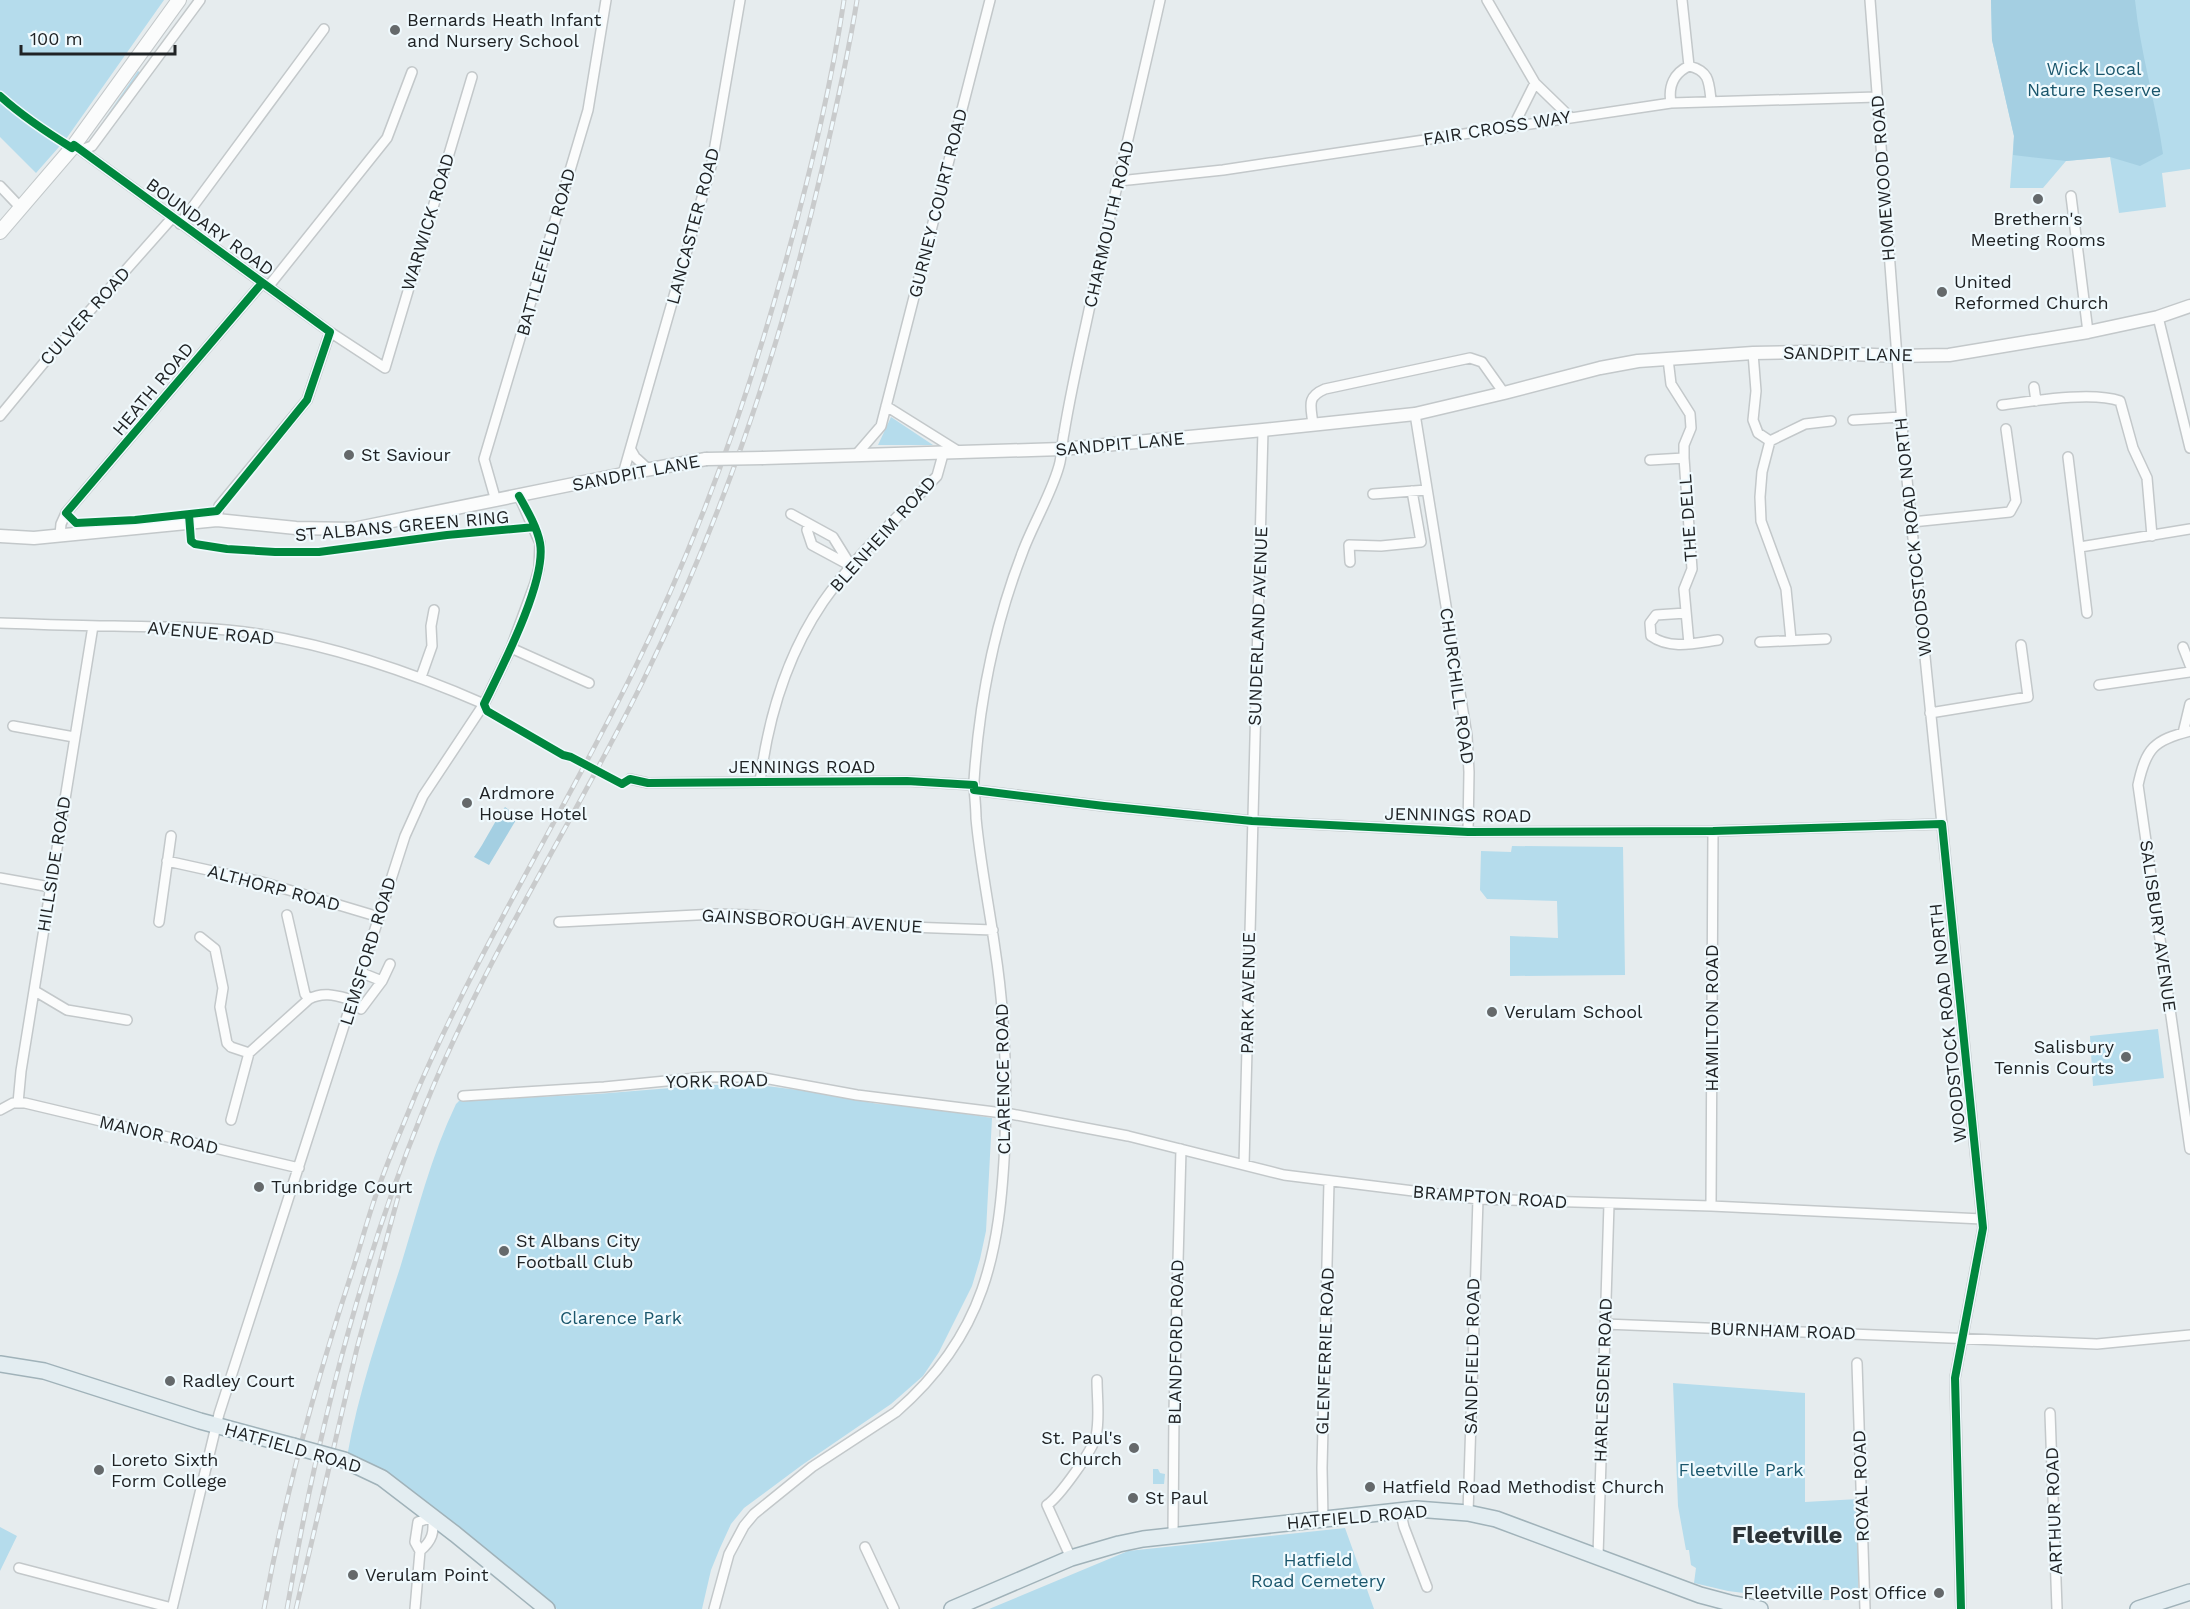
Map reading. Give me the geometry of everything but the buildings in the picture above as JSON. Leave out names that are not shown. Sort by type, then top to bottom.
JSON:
[{"type":"main road","points":[[0,232],[20,207],[78,147],[133,62],[178,0]]},
{"type":"main road","name":"HATFIELD ROAD","points":[[0,1364],[44,1371],[216,1426],[344,1460],[382,1478],[547,1609]]},
{"type":"main road","name":"HATFIELD ROAD","points":[[952,1609],[1071,1558],[1119,1544],[1173,1535],[1400,1510],[1430,1509],[1496,1519],[1700,1595],[1730,1604],[1760,1609]]},
{"type":"main road","points":[[2138,1609],[2190,1592]]},
{"type":"street","points":[[78,147],[92,146],[200,0]]},
{"type":"street","name":"BATTLEFIELD ROAD","points":[[496,501],[484,459],[588,110],[606,0]]},
{"type":"street","name":"LANCASTER ROAD","points":[[623,474],[712,163],[740,0]]},
{"type":"street","name":"GURNEY COURT ROAD","points":[[856,455],[881,426],[990,0]]},
{"type":"street","name":"CHARMOUTH ROAD","points":[[1062,449],[1085,325],[1160,0]]},
{"type":"street","points":[[1487,0],[1535,83],[1570,117]]},
{"type":"street","points":[[1682,0],[1689,66]]},
{"type":"street","name":"HOMEWOOD ROAD","points":[[1870,0],[1896,357]]},
{"type":"street","name":"CULVER ROAD","points":[[0,416],[47,358],[176,221],[324,28]]},
{"type":"street","points":[[133,62],[147,72]]},
{"type":"street","points":[[1671,103],[1673,81],[1678,71],[1689,66],[1700,69],[1708,80],[1711,100]]},
{"type":"street","name":"HEATH ROAD","points":[[60,535],[60,524],[66,513],[265,285],[387,138],[412,72]]},
{"type":"street","name":"WARWICK ROAD","points":[[385,368],[472,77]]},
{"type":"street","points":[[1514,125],[1535,83]]},
{"type":"street","name":"FAIR CROSS WAY","points":[[1119,181],[1223,170],[1671,103],[1711,100],[1877,97]]},
{"type":"street","name":"BOUNDARY ROAD","points":[[78,147],[330,332],[385,368]]},
{"type":"street","points":[[0,186],[20,207]]},
{"type":"street","points":[[2071,196],[2088,332]]},
{"type":"street","name":"SANDPIT LANE","points":[[0,536],[34,538],[217,520],[307,529],[353,529],[706,459],[1062,449],[1263,430],[1415,414],[1600,368],[1668,359],[1753,353],[1808,352],[1896,357],[1978,352],[2158,317],[2190,306]]},
{"type":"street","points":[[2158,317],[2190,448]]},
{"type":"street","points":[[217,520],[219,506],[307,400],[330,332]]},
{"type":"street","points":[[1753,353],[1756,391],[1753,420],[1758,433],[1770,441]]},
{"type":"street","name":"WOODSTOCK ROAD NORTH","points":[[1896,357],[1983,1228],[1954,1394],[1961,1609]]},
{"type":"street","points":[[1312,424],[1310,403],[1316,393],[1325,388],[1470,358],[1482,362],[1504,393]]},
{"type":"street","name":"THE DELL","points":[[1668,359],[1671,384],[1690,414],[1691,428],[1684,445],[1692,569],[1684,589],[1689,644]]},
{"type":"street","points":[[2034,387],[2036,401]]},
{"type":"street","points":[[2002,405],[2108,397],[2120,401],[2133,448],[2147,478],[2152,536]]},
{"type":"street","points":[[886,406],[958,451]]},
{"type":"street","name":"CHURCHILL ROAD","points":[[1415,414],[1467,736],[1468,832]]},
{"type":"street","points":[[1853,420],[1901,417]]},
{"type":"street","points":[[1791,640],[1786,589],[1761,521],[1762,472],[1770,441],[1805,424],[1831,421]]},
{"type":"street","points":[[1912,522],[2010,512],[2016,501],[2006,429]]},
{"type":"street","name":"SUNDERLAND AVENUE","points":[[1252,821],[1260,603],[1263,430]]},
{"type":"street","name":"CLARENCE ROAD","points":[[714,1609],[729,1554],[744,1526],[754,1514],[812,1467],[896,1412],[943,1365],[961,1338],[986,1282],[1001,1210],[1006,1114],[1006,1050],[993,930],[979,854],[974,788],[988,670],[1004,608],[1023,551],[1060,465],[1062,449]]},
{"type":"street","points":[[631,450],[648,469]]},
{"type":"street","name":"BLENHEIM ROAD","points":[[760,782],[774,708],[798,648],[824,601],[851,566],[937,476],[942,452]]},
{"type":"street","points":[[2068,457],[2087,613]]},
{"type":"street","name":"THE DELL","points":[[1650,460],[1684,458]]},
{"type":"street","points":[[1373,494],[1427,490]]},
{"type":"street","points":[[1412,491],[1421,542]]},
{"type":"street","name":"LEMSFORD ROAD","points":[[172,1608],[216,1426],[380,917],[392,873],[412,817],[484,704],[511,648],[535,583],[540,543],[519,496]]},
{"type":"street","points":[[791,514],[833,537],[851,566]]},
{"type":"street","points":[[808,524],[807,530],[812,545],[851,566]]},
{"type":"street","points":[[2080,547],[2190,529]]},
{"type":"street","points":[[1350,562],[1349,545],[1381,546],[1435,540]]},
{"type":"street","points":[[421,677],[432,646],[431,626],[434,610]]},
{"type":"street","points":[[1686,613],[1656,615],[1650,623],[1651,636],[1661,643],[1689,644],[1718,640]]},
{"type":"street","name":"AVENUE ROAD","points":[[0,623],[182,627],[257,634],[331,649],[421,677],[484,704]]},
{"type":"street","name":"HILLSIDE ROAD","points":[[18,1103],[21,1071],[93,626]]},
{"type":"street","points":[[1760,642],[1826,639]]},
{"type":"street","points":[[1930,713],[2030,702],[2021,645]]},
{"type":"street","points":[[2183,647],[2190,665]]},
{"type":"street","points":[[511,648],[589,683]]},
{"type":"street","points":[[2099,686],[2190,672]]},
{"type":"street","points":[[2187,732],[2190,704]]},
{"type":"street","points":[[13,726],[74,736]]},
{"type":"street","name":"SALISBURY AVENUE","points":[[2187,732],[2159,741],[2143,763],[2138,784],[2190,1149]]},
{"type":"street","name":"JENNINGS ROAD","points":[[630,779],[648,783],[907,781],[1104,806],[1252,821],[1468,832],[1713,831],[1942,824]]},
{"type":"street","name":"PARK AVENUE","points":[[1244,1165],[1252,821]]},
{"type":"street","name":"HAMILTON ROAD","points":[[1712,1206],[1713,831]]},
{"type":"street","points":[[159,922],[171,836]]},
{"type":"street","name":"ALTHORP ROAD","points":[[167,861],[262,882],[380,917]]},
{"type":"street","points":[[0,878],[50,887]]},
{"type":"street","name":"GAINSBOROUGH AVENUE","points":[[559,922],[716,914],[909,927],[993,930]]},
{"type":"street","points":[[287,915],[305,994],[309,999]]},
{"type":"street","points":[[200,937],[214,949],[223,988],[220,1007],[228,1043],[231,1047],[249,1053]]},
{"type":"street","points":[[361,1009],[382,981],[390,964]]},
{"type":"street","points":[[362,972],[382,981]]},
{"type":"street","points":[[35,991],[67,1010],[127,1020]]},
{"type":"street","points":[[231,1120],[249,1053],[317,994],[326,993],[352,1000]]},
{"type":"street","name":"YORK ROAD","points":[[462,1096],[604,1088],[676,1079],[759,1077],[857,1095],[1006,1114]]},
{"type":"street","points":[[0,1110],[18,1103]]},
{"type":"street","name":"MANOR ROAD","points":[[18,1103],[299,1168]]},
{"type":"street","name":"BRAMPTON ROAD","points":[[1006,1114],[1128,1136],[1284,1175],[1478,1199],[1712,1206],[1982,1219]]},
{"type":"street","name":"BLANDFORD ROAD","points":[[1173,1535],[1181,1149]]},
{"type":"street","name":"GLENFERRIE ROAD","points":[[1323,1519],[1322,1468],[1329,1182]]},
{"type":"street","name":"SANDFIELD ROAD","points":[[1468,1513],[1478,1199]]},
{"type":"street","name":"HARLESDEN ROAD","points":[[1598,1556],[1609,1204]]},
{"type":"street","name":"BURNHAM ROAD","points":[[1605,1324],[2097,1344],[2188,1334]]},
{"type":"street","name":"ROYAL ROAD","points":[[1857,1363],[1865,1609]]},
{"type":"street","points":[[1071,1558],[1047,1505],[1054,1500],[1092,1447],[1096,1437],[1097,1380]]},
{"type":"street","name":"ARTHUR ROAD","points":[[2050,1413],[2057,1609]]},
{"type":"street","points":[[1400,1510],[1404,1527],[1427,1587]]},
{"type":"street","points":[[415,1609],[420,1551],[415,1542],[418,1522],[432,1517],[434,1529],[428,1544],[420,1551]]},
{"type":"street","points":[[865,1547],[894,1609]]},
{"type":"street","points":[[18,1568],[172,1608]]},
{"type":"green space","points":[[0,0],[164,0],[66,139],[36,173],[0,137]]},
{"type":"green space","name":"Wick Local Nature Reserve","points":[[1991,0],[2190,0],[2190,169],[2162,173],[2166,207],[2119,213],[2110,157],[2066,161],[2043,188],[2010,188],[2014,136],[1992,40]]},
{"type":"green space","name":"Wick Local Nature Reserve","points":[[1991,0],[2135,0],[2140,39],[2163,154],[2140,166],[2110,157],[2066,161],[2013,155],[2014,136],[1992,40]]},
{"type":"green space","points":[[138,71],[142,74],[91,139]]},
{"type":"green space","points":[[891,417],[933,445],[878,445]]},
{"type":"green space","points":[[505,807],[516,815],[516,820],[489,865],[474,857]]},
{"type":"green space","points":[[1512,846],[1623,847],[1625,975],[1510,976],[1510,936],[1558,938],[1557,901],[1487,899],[1480,890],[1481,851],[1511,852]]},
{"type":"green space","name":"Salisbury Tennis Courts","points":[[2158,1029],[2164,1078],[2093,1086],[2090,1036]]},
{"type":"green space","name":"Clarence Park","points":[[708,1085],[757,1085],[815,1092],[878,1104],[914,1106],[992,1118],[986,1231],[980,1259],[972,1286],[939,1352],[923,1376],[891,1404],[744,1508],[731,1524],[711,1570],[702,1609],[557,1609],[425,1502],[347,1457],[370,1362],[432,1164],[447,1124],[459,1101],[597,1094]]},
{"type":"green space","name":"Fleetville Park","points":[[1673,1383],[1805,1393],[1805,1502],[1858,1499],[1858,1591],[1845,1600],[1801,1600],[1728,1591],[1694,1583],[1696,1568],[1691,1565],[1689,1550],[1686,1550],[1678,1506]]},
{"type":"green space","points":[[1153,1469],[1158,1469],[1160,1473],[1165,1474],[1164,1484],[1153,1484]]},
{"type":"green space","points":[[0,1527],[17,1536],[0,1571]]},
{"type":"green space","name":"Hatfield Road Cemetery","points":[[1345,1528],[1374,1609],[989,1609],[1128,1551]]},
{"type":"railway","points":[[264,1609],[281,1524],[313,1399],[370,1213],[390,1156],[439,1042],[465,989],[632,674],[677,578],[716,479],[751,379],[800,209],[825,105],[844,0]]},
{"type":"railway","points":[[287,1609],[311,1482],[326,1419],[378,1232],[423,1111],[447,1055],[500,947],[643,681],[699,557],[724,494],[768,366],[806,235],[850,43],[857,0]]},
{"type":"railway","points":[[296,1609],[357,1348],[398,1197]]},
{"type":"cycle path","points":[[0,96],[53,136],[72,148],[74,145],[330,332],[307,400],[217,511],[135,520],[76,523],[66,513],[262,283]]},
{"type":"cycle path","points":[[519,496],[537,531],[540,543],[537,579],[521,625],[484,704],[487,711],[563,755],[622,784],[630,779],[648,783],[907,781],[974,785],[974,790],[1252,821],[1468,832],[1713,831],[1942,824],[1983,1228],[1955,1378],[1961,1609]]},
{"type":"cycle path","name":"ST ALBANS GREEN RING","points":[[189,515],[191,541],[195,544],[275,552],[319,552],[447,535],[535,527]]},
{"type":"place","name":"Bernards Heath Infant and Nursery School","points":[[395,30]]},
{"type":"place","name":"Brethern's Meeting Rooms","points":[[2038,199]]},
{"type":"place","name":"United Reformed Church","points":[[1942,292]]},
{"type":"place","name":"St Saviour","points":[[349,455]]},
{"type":"place","name":"Ardmore House Hotel","points":[[467,803]]},
{"type":"place","name":"Verulam School","points":[[1492,1012]]},
{"type":"place","name":"Salisbury Tennis Courts","points":[[2126,1057]]},
{"type":"place","name":"Tunbridge Court","points":[[259,1187]]},
{"type":"place","name":"St Albans City Football Club","points":[[504,1251]]},
{"type":"place","name":"Radley Court","points":[[170,1381]]},
{"type":"place","name":"St. Paul's Church","points":[[1134,1448]]},
{"type":"place","name":"Loreto Sixth Form College","points":[[99,1470]]},
{"type":"place","name":"Hatfield Road Methodist Church","points":[[1370,1487]]},
{"type":"place","name":"St Paul","points":[[1133,1498]]},
{"type":"place","name":"Verulam Point","points":[[353,1575]]},
{"type":"place","name":"Fleetville Post Office","points":[[1939,1593]]},
{"type":"district","name":"Fleetville","points":[[1787,1535]]}]
